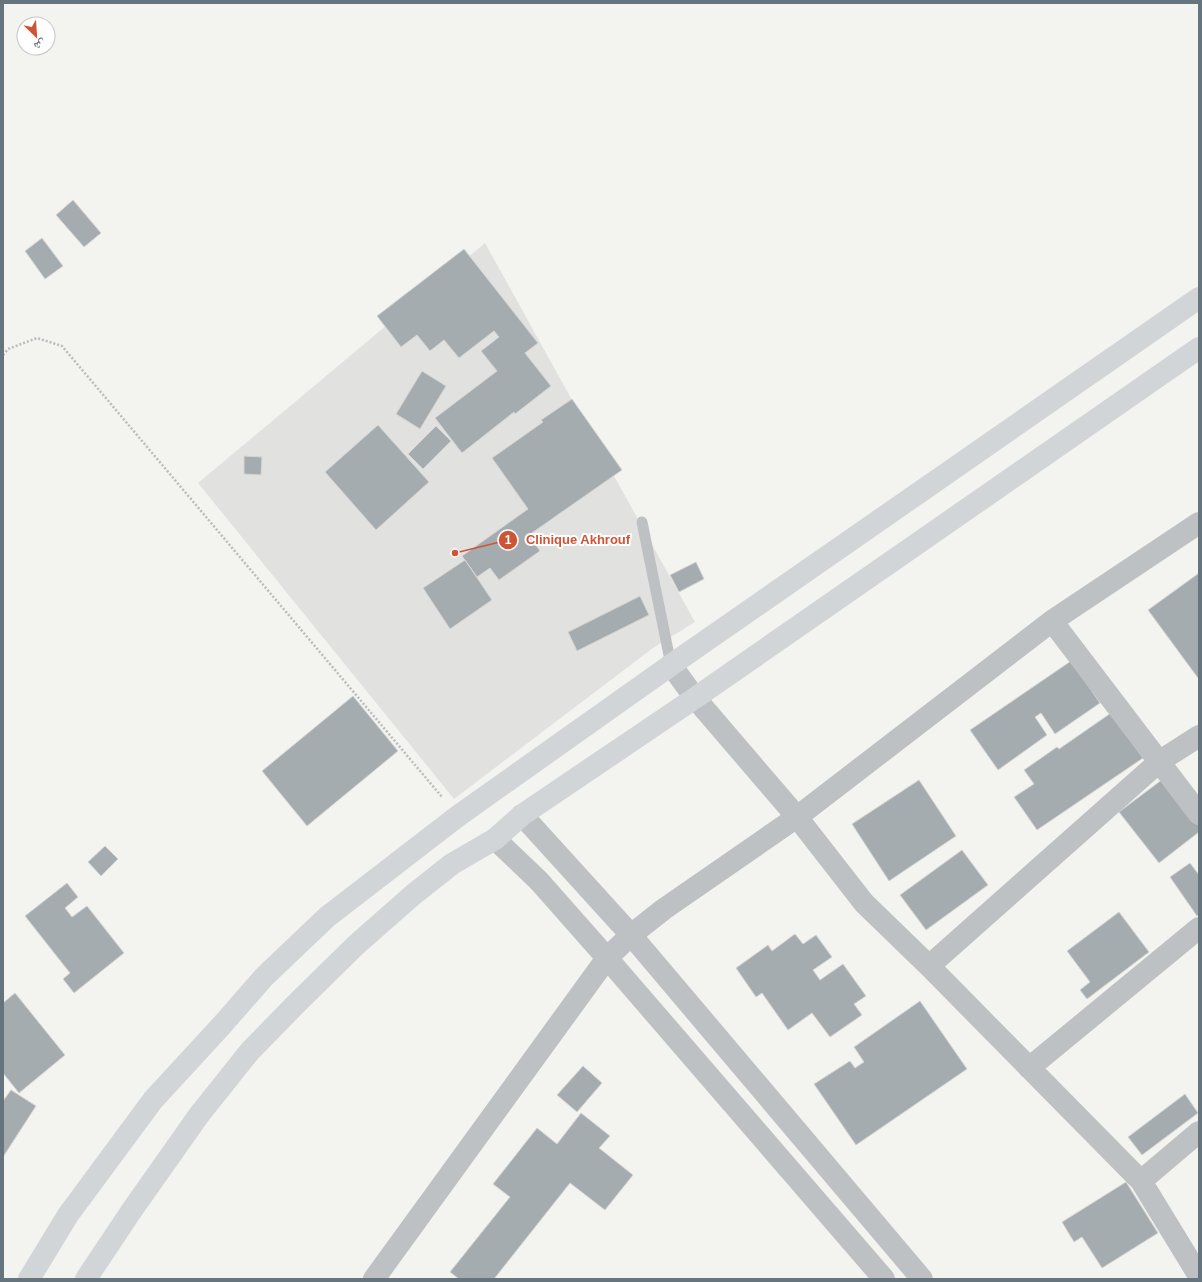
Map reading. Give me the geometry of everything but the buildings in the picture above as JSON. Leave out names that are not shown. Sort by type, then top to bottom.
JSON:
[{"type":"highway","points":[[29,1279],[68,1215],[153,1100],[264,978],[326,917],[458,816],[671,664],[1199,298]]},
{"type":"highway","points":[[86,1279],[132,1210],[200,1115],[250,1051],[356,945],[414,894],[452,864],[495,839],[522,816],[695,698],[1199,348]]},
{"type":"street","points":[[374,1279],[607,958],[631,935],[664,909],[797,817],[1052,621],[1199,523]]},
{"type":"street","points":[[1052,621],[1199,814]]},
{"type":"street","points":[[671,664],[695,698],[797,817],[864,903],[930,966],[1141,1181],[1199,1276]]},
{"type":"street","points":[[930,966],[1160,761],[1199,736]]},
{"type":"street","points":[[522,816],[631,935],[922,1279]]},
{"type":"street","points":[[495,839],[539,881],[884,1279]]},
{"type":"street","points":[[1029,1068],[1199,928]]},
{"type":"street","points":[[1141,1181],[1199,1132]]},
{"type":"lane","points":[[642,522],[671,664]]},
{"type":"path","points":[[3,355],[8,349],[37,338],[62,346],[458,816]]},
{"type":"shaded area","points":[[485,243],[695,622],[653,648],[454,799],[198,483]]},
{"type":"place","name":"Clinique Akhrouf","points":[[455,553]]}]
